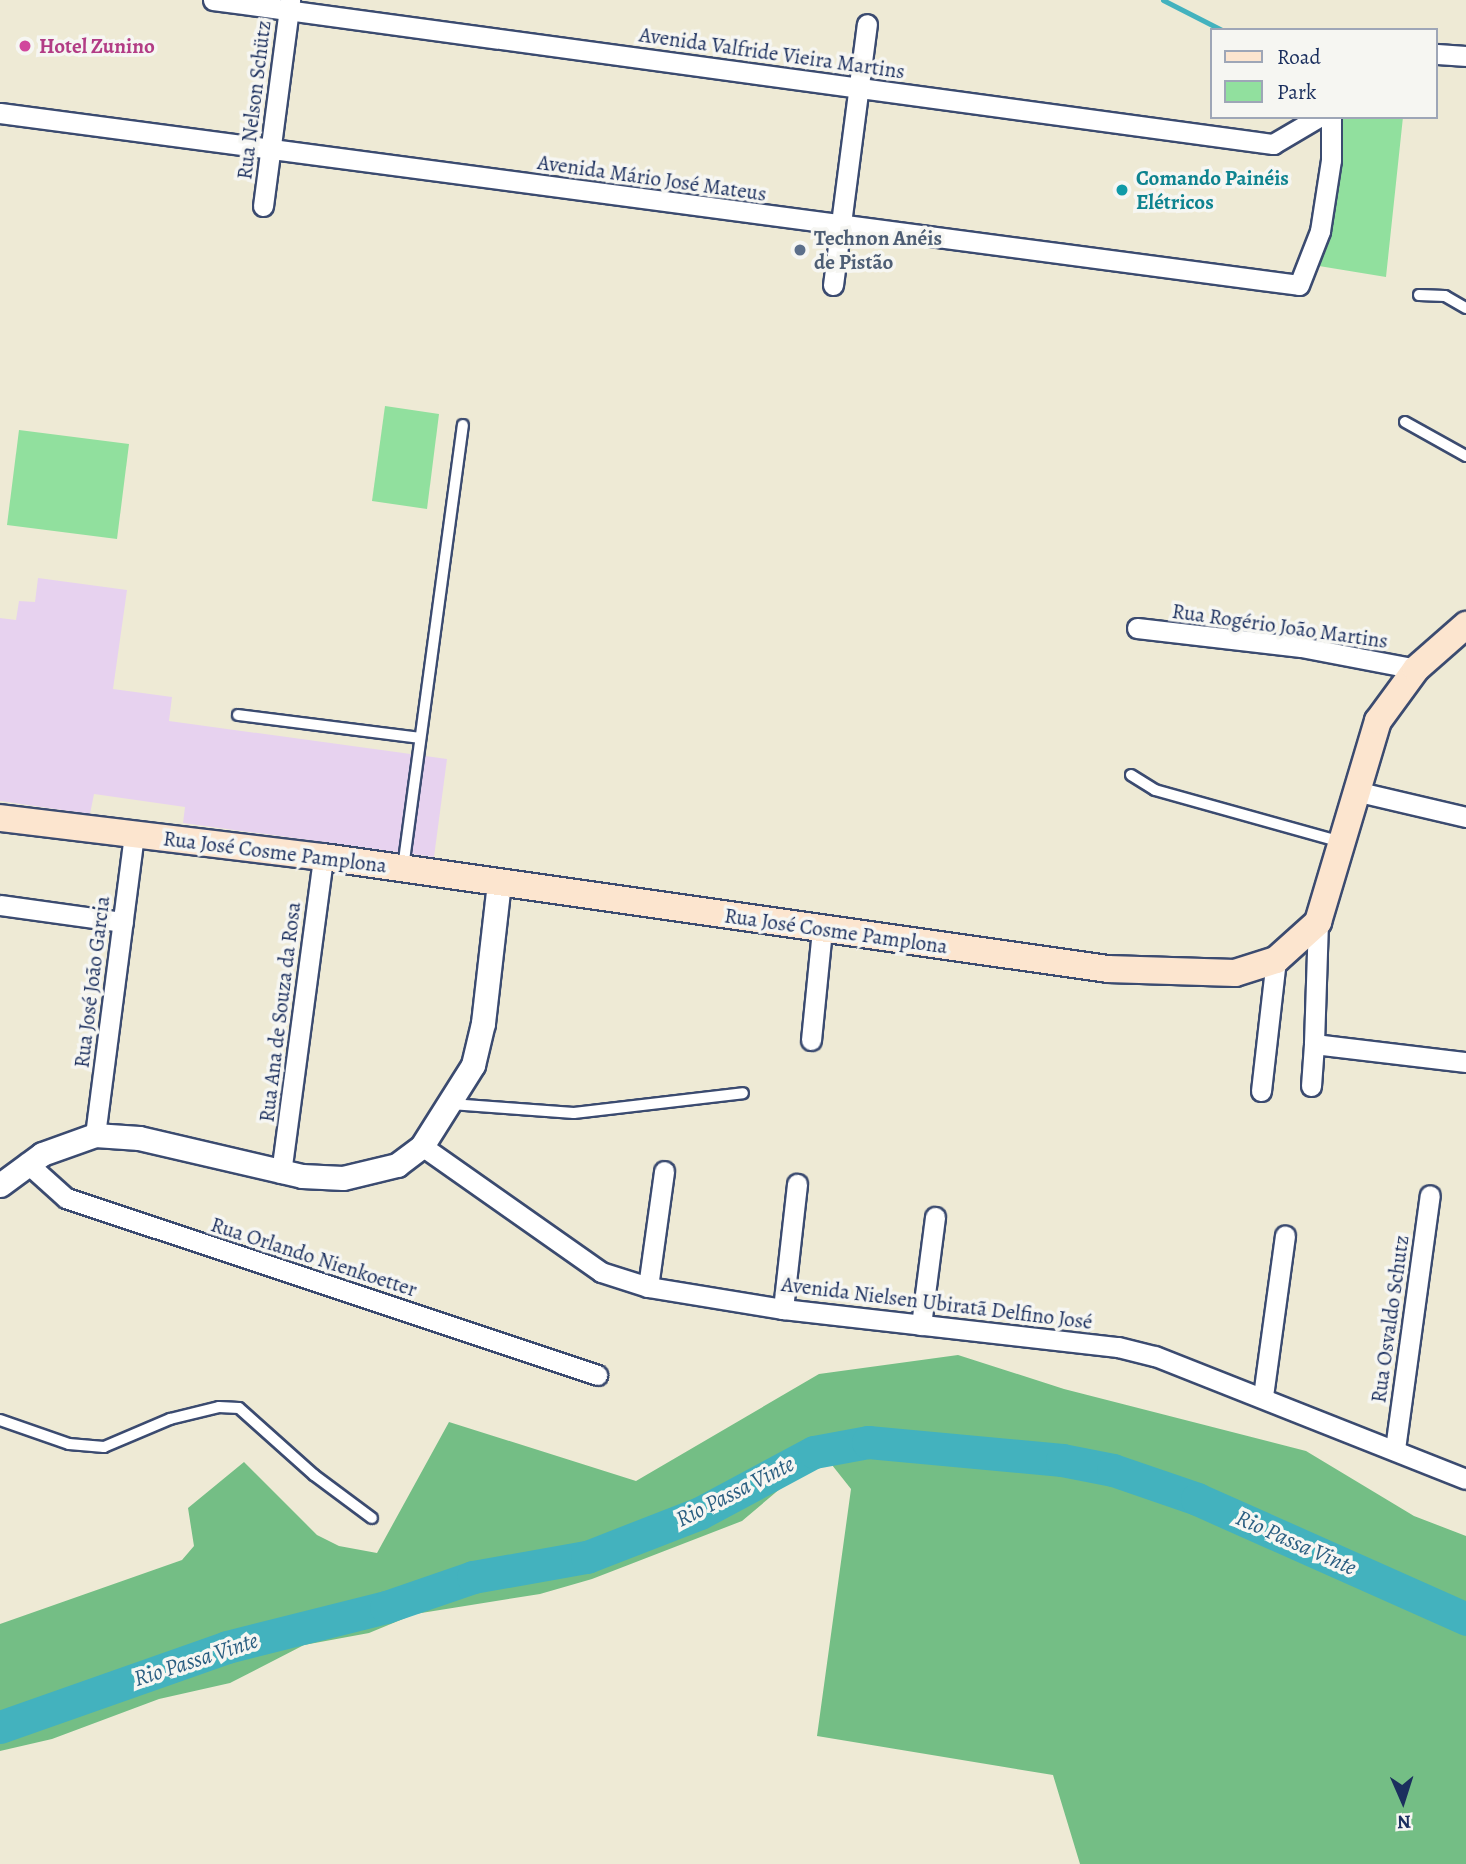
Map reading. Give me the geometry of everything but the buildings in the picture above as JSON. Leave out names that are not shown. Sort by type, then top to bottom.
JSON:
[{"type":"main road","points":[[1318,922],[1378,721],[1416,669],[1466,625]]},
{"type":"main road","name":"Rua José Cosme Pamplona","points":[[0,818],[323,857],[822,930],[1143,973],[1235,973],[1276,960],[1318,922]]},
{"type":"street","name":"Avenida Valfride Vieira Martins","points":[[213,0],[289,5],[859,88],[1273,144],[1316,119]]},
{"type":"street","name":"Rua Nelson Schütz","points":[[263,206],[289,5]]},
{"type":"street","points":[[833,285],[867,24]]},
{"type":"street","points":[[1438,54],[1466,56]]},
{"type":"street","name":"Avenida Mário José Mateus","points":[[0,113],[1299,285],[1320,230],[1331,160],[1331,119]]},
{"type":"street","name":"Rua Rogério João Martins","points":[[1137,628],[1301,647],[1416,669]]},
{"type":"street","points":[[1355,791],[1466,817]]},
{"type":"street","name":"Rua José João Garcia","points":[[95,1135],[134,834]]},
{"type":"street","name":"Rua Ana de Souza da Rosa","points":[[281,1173],[323,857]]},
{"type":"street","points":[[0,1185],[27,1163],[95,1135],[139,1138],[281,1173],[319,1178],[366,1175],[397,1165],[422,1146],[451,1104],[478,1045],[499,882]]},
{"type":"street","points":[[0,905],[123,922]]},
{"type":"street","points":[[1311,1086],[1318,922]]},
{"type":"street","points":[[811,1040],[822,930]]},
{"type":"street","points":[[1261,1091],[1276,960]]},
{"type":"street","points":[[1314,1044],[1466,1062]]},
{"type":"street","name":"Avenida Nielsen Ubiratã Delfino José","points":[[422,1146],[569,1254],[601,1272],[648,1287],[783,1309],[1118,1347],[1190,1367],[1466,1479]]},
{"type":"street","name":"Rua Orlando Nienkoetter","points":[[27,1163],[66,1198],[597,1375]]},
{"type":"street","points":[[648,1287],[664,1171]]},
{"type":"street","points":[[783,1309],[797,1184]]},
{"type":"street","name":"Rua Osvaldo Schutz","points":[[1395,1449],[1430,1195]]},
{"type":"street","points":[[921,1325],[935,1217]]},
{"type":"street","points":[[1264,1396],[1285,1235]]},
{"type":"lane","points":[[1419,295],[1445,296],[1466,308]]},
{"type":"lane","points":[[1405,422],[1466,456]]},
{"type":"lane","points":[[402,868],[463,425]]},
{"type":"lane","points":[[238,715],[420,738]]},
{"type":"lane","points":[[1131,775],[1155,790],[1342,842]]},
{"type":"lane","points":[[451,1104],[574,1113],[743,1093]]},
{"type":"lane","points":[[0,1420],[69,1444],[104,1447],[170,1419],[219,1407],[240,1408],[314,1475],[372,1518]]},
{"type":"shaded area","points":[[38,578],[127,590],[113,689],[172,697],[169,721],[447,759],[434,857],[183,823],[185,807],[94,794],[90,814],[0,801],[0,618],[16,620],[19,601],[35,602]]},
{"type":"green space","points":[[1338,119],[1403,119],[1386,277],[1319,266],[1329,227]]},
{"type":"green space","points":[[385,406],[439,414],[427,509],[372,501]]},
{"type":"green space","points":[[19,430],[129,444],[117,539],[7,525]]},
{"type":"green space","points":[[958,1355],[1064,1389],[1306,1451],[1414,1516],[1466,1536],[1466,1864],[1080,1864],[1053,1775],[817,1736],[851,1489],[832,1465],[807,1466],[742,1521],[592,1579],[540,1594],[415,1614],[369,1633],[304,1645],[230,1683],[159,1699],[52,1739],[0,1751],[0,1624],[182,1560],[194,1546],[188,1508],[244,1462],[317,1535],[339,1546],[377,1553],[449,1422],[636,1481],[819,1374]]},
{"type":"waterway","points":[[1163,0],[1218,28]]},
{"type":"waterway","name":"Rio Passa Vinte","points":[[0,1727],[227,1647],[386,1607],[473,1577],[587,1557],[700,1513],[814,1452],[868,1442],[1062,1460],[1113,1470],[1197,1499],[1466,1619]]},
{"type":"place","name":"Hotel Zunino","points":[[25,46]]},
{"type":"place","name":"Comando Painéis Elétricos","points":[[1122,190]]},
{"type":"place","name":"Technon Anéis de Pistão","points":[[800,250]]}]
